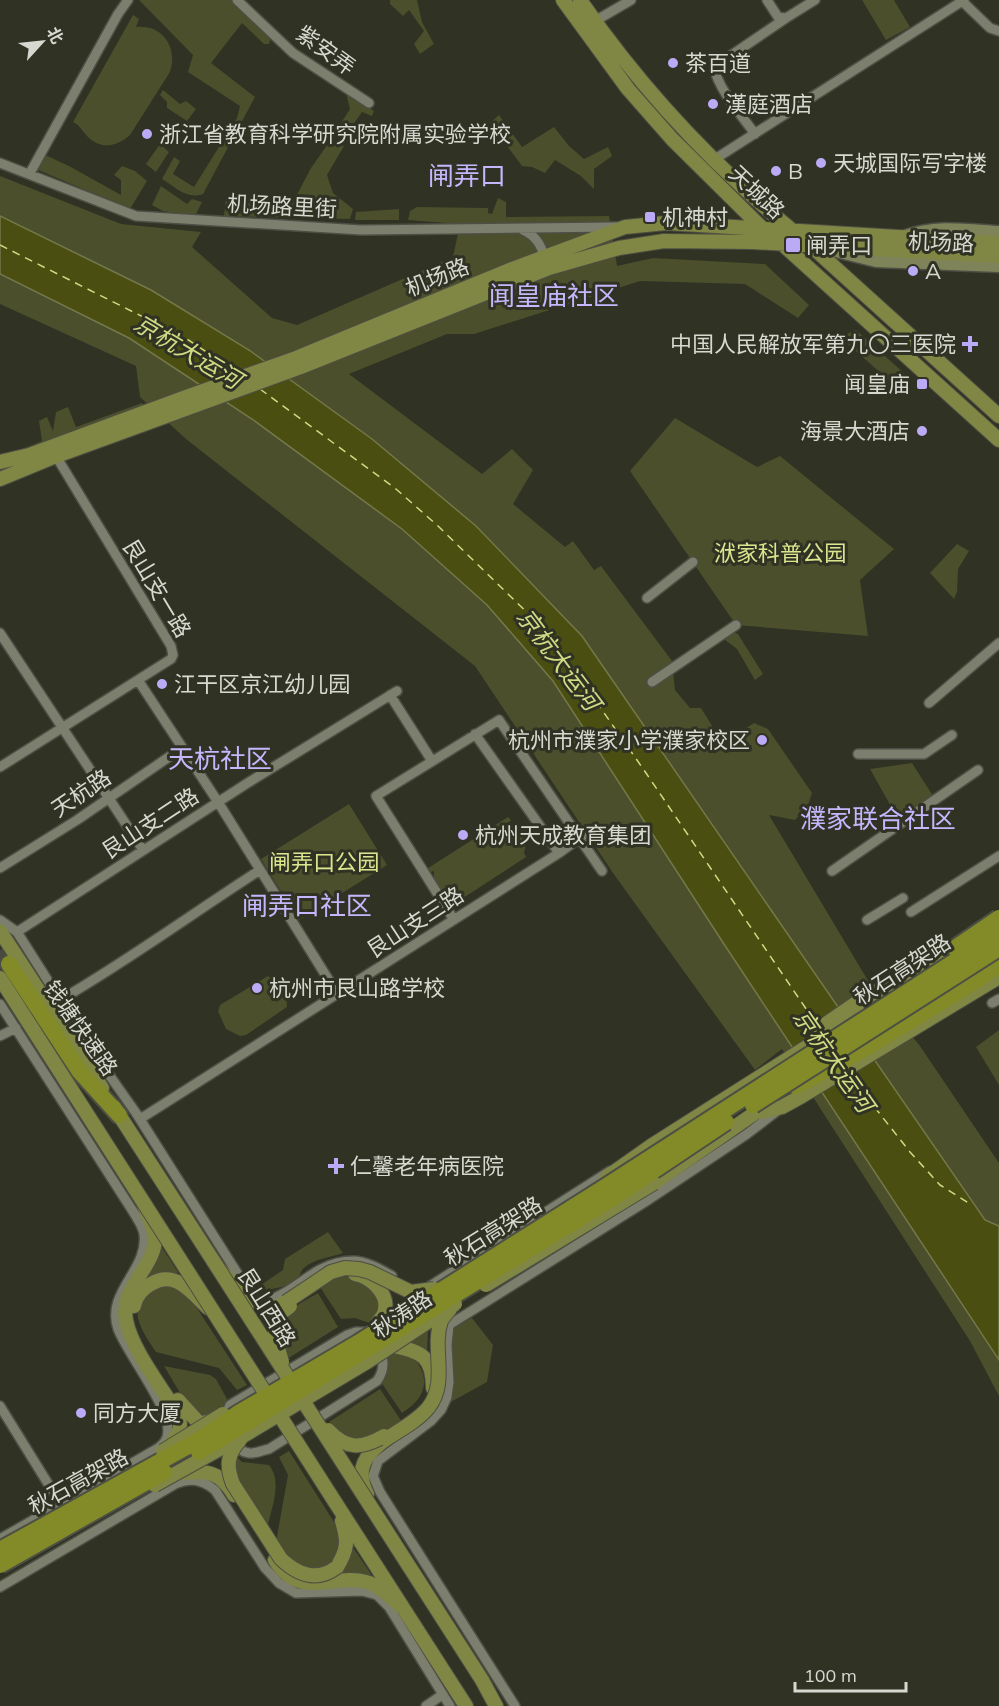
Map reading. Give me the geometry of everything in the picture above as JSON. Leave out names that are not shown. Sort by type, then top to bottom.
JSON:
[{"type":"highway","points":[[851,1018],[999,918]]},
{"type":"highway","name":"秋石高架路","points":[[0,1550],[200,1440],[237,1414],[358,1343],[606,1187],[999,933]]},
{"type":"highway","name":"秋石高架路","points":[[0,1565],[236,1431],[354,1359],[611,1199],[726,1122],[999,948]]},
{"type":"highway","points":[[787,1098],[999,964]]},
{"type":"highway","name":"钱塘快速路","points":[[4,971],[80,1072],[119,1115]]},
{"type":"main road","name":"天城路","points":[[563,0],[628,89],[672,139],[762,228],[999,440]]},
{"type":"main road","name":"天城路","points":[[580,0],[653,92],[715,159],[999,416]]},
{"type":"main road","name":"机场路","points":[[0,462],[29,455],[185,403],[299,362],[547,262],[625,227],[666,223],[999,243]]},
{"type":"main road","name":"机场路","points":[[906,236],[937,228],[999,232]]},
{"type":"main road","name":"机场路","points":[[547,262],[664,241],[781,243],[999,255]]},
{"type":"main road","name":"机场路","points":[[811,245],[876,261],[999,266]]},
{"type":"main road","name":"机场路","points":[[0,476],[185,403]]},
{"type":"main road","points":[[0,469],[29,455]]},
{"type":"main road","points":[[767,1072],[783,1054],[851,1006],[878,996],[948,960],[999,925]]},
{"type":"main road","name":"艮山西路","points":[[0,931],[393,1540],[482,1680],[496,1706]]},
{"type":"main road","points":[[787,1098],[894,1022],[999,957]]},
{"type":"main road","points":[[4,971],[97,1130],[400,1606],[466,1705]]},
{"type":"main road","points":[[787,1098],[902,1036],[999,977]]},
{"type":"main road","points":[[767,1072],[851,1018],[878,996]]},
{"type":"main road","name":"秋涛路","points":[[0,1545],[378,1322],[568,1204],[651,1146],[767,1072]]},
{"type":"main road","name":"秋涛路","points":[[1,1584],[235,1437],[393,1346],[452,1306],[654,1183],[754,1114],[787,1098]]},
{"type":"main road","points":[[142,1200],[155,1239],[146,1265],[128,1294],[125,1318],[136,1346],[179,1416],[181,1426],[179,1434],[160,1450]]},
{"type":"main road","points":[[214,1262],[245,1296],[262,1307],[273,1308],[286,1302],[331,1272],[345,1268],[370,1272],[411,1292],[429,1289]]},
{"type":"main road","points":[[287,1379],[276,1340],[278,1317],[290,1306],[334,1277],[358,1274],[370,1279],[380,1290],[384,1302],[385,1313],[378,1322]]},
{"type":"main road","points":[[216,1315],[183,1284],[170,1278],[154,1281],[141,1290],[134,1302],[132,1313],[142,1342],[178,1401],[198,1422],[203,1423],[216,1419]]},
{"type":"main road","points":[[393,1540],[361,1483],[361,1471],[372,1449],[422,1415],[430,1406],[440,1376],[441,1320],[452,1306]]},
{"type":"main road","points":[[309,1411],[338,1441],[354,1446],[375,1441],[420,1411],[433,1388],[432,1369],[420,1353],[393,1346]]},
{"type":"main road","points":[[235,1437],[229,1455],[228,1472],[233,1484],[281,1559],[291,1568],[312,1576],[330,1572],[337,1567],[343,1557],[347,1537],[335,1502]]},
{"type":"main road","points":[[173,1475],[199,1472],[222,1478],[277,1564],[299,1581],[322,1584],[355,1580],[366,1582],[377,1586],[400,1606]]},
{"type":"main road","points":[[482,1680],[502,1706]]},
{"type":"street","points":[[30,173],[117,14],[128,0]]},
{"type":"street","name":"紫安弄","points":[[237,0],[293,53],[369,103]]},
{"type":"street","points":[[595,21],[630,0]]},
{"type":"street","points":[[767,0],[778,17],[786,18]]},
{"type":"street","points":[[755,134],[737,110],[716,75],[714,67],[815,0]]},
{"type":"street","points":[[715,159],[963,0],[990,28],[999,31]]},
{"type":"street","name":"机场路里街","points":[[0,163],[136,216],[361,230],[625,227]]},
{"type":"street","points":[[521,228],[533,234],[541,245],[547,262]]},
{"type":"street","name":"艮山支一路","points":[[0,767],[171,659],[173,655],[171,645],[53,457]]},
{"type":"street","points":[[647,598],[693,562]]},
{"type":"street","points":[[652,682],[736,625]]},
{"type":"street","points":[[0,633],[143,850]]},
{"type":"street","points":[[929,703],[999,643]]},
{"type":"street","points":[[138,680],[218,802],[338,994]]},
{"type":"street","name":"艮山支二路","points":[[17,932],[218,802],[394,693],[432,761]]},
{"type":"street","points":[[454,920],[376,796],[499,720],[584,835],[602,871]]},
{"type":"street","points":[[475,734],[559,854]]},
{"type":"street","points":[[858,754],[924,754],[952,735]]},
{"type":"street","name":"天杭路","points":[[0,868],[182,748]]},
{"type":"street","points":[[832,872],[978,770]]},
{"type":"street","name":"艮山支三路","points":[[140,1119],[559,854],[584,835]]},
{"type":"street","points":[[911,912],[999,856]]},
{"type":"street","points":[[60,1000],[140,951],[260,870]]},
{"type":"street","points":[[867,920],[903,898]]},
{"type":"street","points":[[0,920],[17,932],[114,1083],[140,1119],[246,1287],[255,1296],[266,1300],[277,1297],[321,1269],[337,1263],[355,1261],[375,1267],[402,1282],[429,1289],[449,1325],[447,1397],[441,1410],[431,1421],[378,1461],[373,1476],[380,1492],[515,1706]]},
{"type":"street","points":[[0,1004],[144,1232],[144,1247],[138,1263],[118,1298],[115,1311],[118,1329],[140,1367],[168,1425],[167,1437],[160,1450],[60,1503],[0,1539]]},
{"type":"street","points":[[0,1036],[16,1028]]},
{"type":"street","points":[[379,1347],[418,1324],[449,1325],[596,1234],[747,1134],[787,1098]]},
{"type":"street","points":[[654,1183],[685,1174]]},
{"type":"street","points":[[379,1347],[417,1321],[429,1289]]},
{"type":"street","points":[[366,1332],[379,1347],[384,1362],[382,1373],[377,1381],[269,1449],[250,1453],[239,1449],[235,1437],[224,1419],[230,1405],[347,1335],[366,1332]]},
{"type":"street","points":[[0,1406],[60,1503]]},
{"type":"street","points":[[160,1450],[173,1475],[206,1483],[214,1490],[265,1568],[279,1583],[296,1593],[362,1591],[376,1595],[388,1607],[450,1706]]},
{"type":"street","points":[[426,1706],[442,1695]]},
{"type":"green space","points":[[139,0],[231,0],[271,38],[269,44],[264,44],[242,23],[211,63],[255,97],[203,194],[186,194],[162,179],[174,157],[180,161],[173,174],[194,187],[237,118],[240,106],[188,72],[193,55]]},
{"type":"green space","points":[[390,0],[417,0],[422,22],[434,44],[420,54],[414,44],[424,31],[409,10],[403,16],[390,4]]},
{"type":"green space","points":[[862,0],[894,0],[910,27],[886,40]]},
{"type":"green space","points":[[133,15],[139,19],[136,27],[154,29],[166,39],[172,54],[170,72],[130,135],[120,142],[103,145],[92,140],[73,122]]},
{"type":"green space","points":[[163,90],[180,104],[186,101],[196,109],[187,121],[167,108],[167,102],[160,95]]},
{"type":"green space","points":[[346,93],[374,111],[372,116],[362,112],[343,139],[334,134],[350,109]]},
{"type":"green space","points":[[499,115],[522,147],[554,127],[569,146],[584,159],[608,147],[612,156],[594,169],[594,189],[581,176],[555,160],[545,173],[532,167],[522,166],[490,123]]},
{"type":"green space","points":[[330,141],[344,146],[327,175],[333,193],[353,209],[350,219],[224,216],[226,198],[292,204],[311,168]]},
{"type":"green space","points":[[160,144],[169,152],[156,172],[146,164]]},
{"type":"green space","points":[[43,154],[121,195],[121,180],[114,175],[122,166],[135,171],[147,181],[130,209],[36,169]]},
{"type":"green space","points":[[0,176],[121,224],[201,232],[192,247],[272,318],[297,325],[453,257],[460,224],[408,220],[410,211],[417,207],[488,208],[488,213],[492,214],[498,198],[506,202],[506,217],[609,216],[617,266],[653,258],[765,264],[809,305],[798,318],[745,284],[640,281],[474,334],[447,334],[349,374],[482,474],[512,449],[533,470],[513,504],[565,547],[573,541],[594,570],[601,566],[672,661],[675,690],[690,708],[701,708],[729,753],[734,736],[754,723],[768,729],[812,793],[808,805],[795,820],[769,815],[873,989],[920,1046],[999,1163],[999,1396],[970,1341],[782,1049],[755,1070],[613,873],[475,666],[186,439],[140,397],[136,366],[0,304]]},
{"type":"green space","points":[[161,186],[187,204],[192,199],[202,202],[195,216],[163,211],[152,205]]},
{"type":"green space","points":[[399,209],[399,220],[355,220],[356,212]]},
{"type":"green space","points":[[856,330],[905,374],[901,391],[840,337]]},
{"type":"green space","points":[[142,403],[146,408],[27,452],[23,449],[42,441],[39,421],[47,417],[53,431],[56,412],[68,407],[76,427]]},
{"type":"green space","name":"洑家科普公园","points":[[675,418],[757,467],[780,456],[894,549],[860,580],[868,636],[736,625],[630,471]]},
{"type":"green space","points":[[957,544],[969,551],[958,569],[957,592],[954,599],[930,573]]},
{"type":"green space","points":[[733,632],[738,634],[763,674],[755,680],[737,649],[724,639]]},
{"type":"green space","points":[[912,763],[933,796],[898,819],[870,769]]},
{"type":"green space","name":"闸弄口公园","points":[[349,804],[387,865],[299,920],[261,859]]},
{"type":"green space","points":[[508,817],[511,820],[507,824],[519,832],[524,839],[526,857],[457,902],[455,898],[445,896],[438,890],[434,871],[428,873],[425,870]]},
{"type":"green space","points":[[268,976],[286,992],[287,1007],[246,1035],[240,1036],[226,1029],[218,1011],[220,1005]]},
{"type":"green space","points":[[999,1030],[999,1085],[976,1047]]},
{"type":"green space","points":[[328,1232],[343,1253],[317,1260],[308,1265],[295,1280],[284,1286],[267,1290],[255,1289],[283,1270],[285,1259]]},
{"type":"green space","points":[[161,1246],[178,1272],[176,1277],[153,1276],[146,1279],[144,1275],[157,1249]]},
{"type":"green space","points":[[347,1276],[363,1283],[374,1293],[378,1307],[372,1324],[355,1318],[341,1319],[320,1287],[334,1278]]},
{"type":"green space","points":[[172,1285],[191,1299],[247,1385],[237,1390],[219,1368],[156,1352],[142,1330],[138,1306],[142,1299],[152,1291]]},
{"type":"green space","points":[[318,1293],[338,1327],[287,1359],[280,1330],[281,1324],[288,1312]]},
{"type":"green space","points":[[472,1318],[493,1345],[487,1382],[449,1403],[453,1375],[452,1329]]},
{"type":"green space","points":[[428,1329],[427,1355],[404,1341]]},
{"type":"green space","points":[[388,1352],[411,1354],[418,1363],[424,1379],[421,1394],[402,1413],[381,1382],[387,1370]]},
{"type":"green space","points":[[164,1366],[210,1375],[216,1379],[227,1399],[224,1408],[203,1418],[189,1408]]},
{"type":"green space","points":[[380,1389],[402,1422],[373,1438],[355,1440],[338,1431],[329,1422]]},
{"type":"green space","points":[[289,1451],[341,1533],[342,1546],[338,1557],[323,1567],[302,1568],[287,1557],[276,1542],[288,1475],[279,1457]]},
{"type":"green space","points":[[235,1455],[242,1462],[269,1465],[273,1472],[276,1487],[267,1529],[234,1477]]},
{"type":"green space","points":[[350,1549],[354,1549],[371,1574],[368,1578],[340,1576],[338,1572]]},
{"type":"water","name":"京杭大运河","points":[[0,216],[151,290],[249,350],[372,439],[476,526],[582,636],[985,1220],[999,1226],[999,1360],[553,681],[487,605],[402,529],[252,419],[129,338],[0,274]]},
{"type":"ferry route","points":[[0,245],[187,339],[237,372]]},
{"type":"ferry route","points":[[260,389],[396,489],[438,526],[542,627],[646,773],[817,1025]]},
{"type":"ferry route","points":[[850,1073],[910,1152],[940,1185],[970,1204]]},
{"type":"tunnel","points":[[0,950],[9,964]]},
{"type":"place","name":"茶百道","points":[[673,63]]},
{"type":"place","name":"漢庭酒店","points":[[713,104]]},
{"type":"place","name":"浙江省教育科学研究院附属实验学校","points":[[147,134]]},
{"type":"place","name":"天城国际写字楼","points":[[821,163]]},
{"type":"place","name":"B","points":[[776,171]]},
{"type":"place","name":"机神村","points":[[650,217]]},
{"type":"place","name":"闸弄口","points":[[793,245]]},
{"type":"place","name":"A","points":[[913,271]]},
{"type":"place","name":"中国人民解放军第九〇三医院","points":[[970,344]]},
{"type":"place","name":"闻皇庙","points":[[922,384]]},
{"type":"place","name":"海景大酒店","points":[[922,431]]},
{"type":"place","name":"江干区京江幼儿园","points":[[162,684]]},
{"type":"place","name":"杭州市濮家小学濮家校区","points":[[762,740]]},
{"type":"place","name":"杭州天成教育集团","points":[[463,835]]},
{"type":"place","name":"杭州市艮山路学校","points":[[257,988]]},
{"type":"place","name":"仁馨老年病医院","points":[[336,1166]]},
{"type":"place","name":"同方大厦","points":[[81,1413]]},
{"type":"district","name":"闸弄口","points":[[467,175]]},
{"type":"district","name":"闻皇庙社区","points":[[554,295]]},
{"type":"district","name":"天杭社区","points":[[220,758]]},
{"type":"district","name":"濮家联合社区","points":[[878,818]]},
{"type":"district","name":"闸弄口社区","points":[[307,905]]}]
